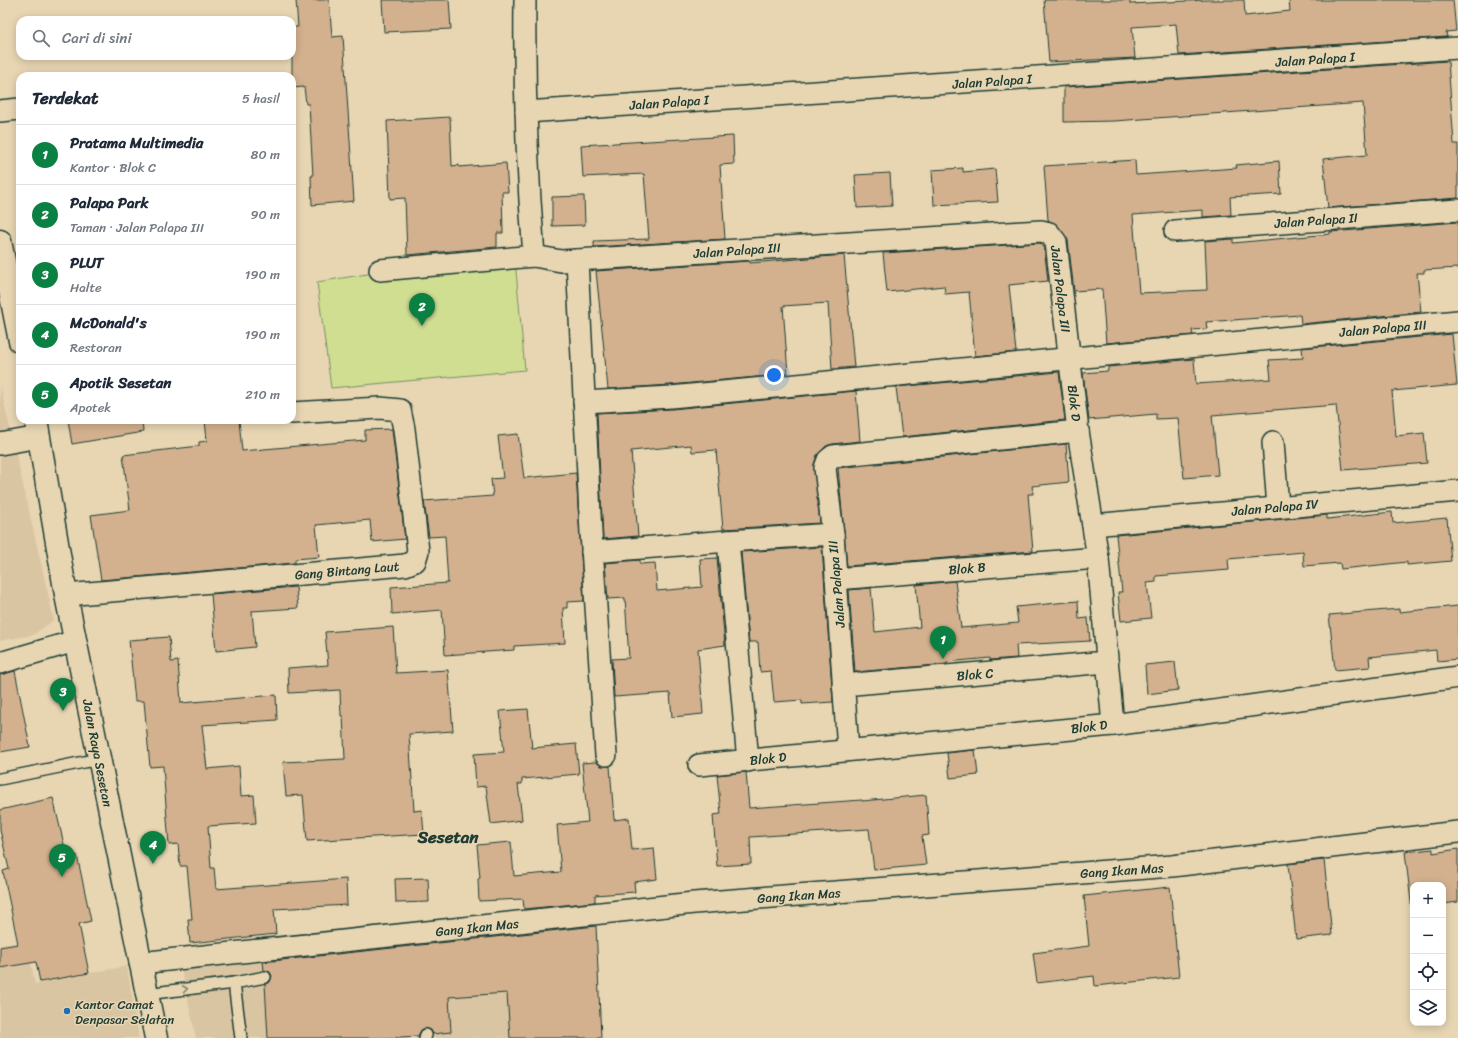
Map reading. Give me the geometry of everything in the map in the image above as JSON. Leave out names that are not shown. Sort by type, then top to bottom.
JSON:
[{"type":"main road","points":[[0,241],[16,321]]},
{"type":"main road","name":"Jalan Raya Sesetan","points":[[37,428],[66,595],[156,1038]]},
{"type":"street","points":[[525,0],[527,170],[534,256]]},
{"type":"street","name":"Jalan Palapa I","points":[[526,112],[1458,48]]},
{"type":"street","points":[[0,111],[16,109]]},
{"type":"street","name":"Jalan Palapa II","points":[[1175,231],[1458,210]]},
{"type":"street","name":"Jalan Palapa III","points":[[380,270],[534,256],[561,261],[1041,231],[1049,233],[1056,242],[1069,358],[1458,321]]},
{"type":"street","points":[[577,260],[592,552],[606,755]]},
{"type":"street","points":[[584,402],[671,397],[1069,358]]},
{"type":"street","name":"Blok D","points":[[699,765],[1113,725],[1098,558],[1078,431],[1069,358]]},
{"type":"street","name":"Gang Bintang Laut","points":[[66,595],[405,565],[415,561],[418,552],[404,429],[400,410],[380,408],[296,413]]},
{"type":"street","points":[[0,444],[37,428]]},
{"type":"street","points":[[833,534],[825,468],[828,460],[833,456],[1078,431]]},
{"type":"street","points":[[1273,442],[1278,507]]},
{"type":"street","name":"Jalan Palapa IV","points":[[1093,525],[1458,491]]},
{"type":"street","name":"Jalan Palapa III","points":[[592,552],[833,534],[848,750]]},
{"type":"street","points":[[728,541],[748,761]]},
{"type":"street","name":"Blok B","points":[[836,579],[1098,558]]},
{"type":"street","points":[[0,663],[75,641]]},
{"type":"street","name":"Blok C","points":[[843,685],[1107,662]]},
{"type":"street","points":[[1113,725],[1458,677]]},
{"type":"street","name":"Gang Ikan Mas","points":[[140,963],[694,903],[1172,866],[1458,832]]},
{"type":"lane","points":[[0,779],[99,759]]},
{"type":"lane","points":[[146,994],[234,983],[265,977]]},
{"type":"lane","points":[[234,983],[241,1038]]},
{"type":"shaded area","points":[[0,384],[54,620],[33,635],[0,641]]},
{"type":"shaded area","points":[[596,925],[601,1038],[196,1038],[180,963],[463,934]]},
{"type":"shaded area","name":"Kantor Camat Denpasar Selatan","points":[[27,941],[35,984],[127,966],[139,1038],[0,1038],[0,945]]},
{"type":"green space","points":[[515,260],[525,370],[331,388],[317,282],[380,272]]},
{"type":"building","points":[[296,0],[329,0],[332,37],[343,36],[354,201],[312,205],[311,176],[313,176],[309,104],[306,104],[304,87],[296,88],[296,72],[292,72],[292,60],[296,60],[296,27],[298,27]]},
{"type":"building","points":[[382,0],[449,0],[451,29],[384,32]]},
{"type":"building","points":[[1044,0],[1130,0],[1130,4],[1206,0],[1244,0],[1245,16],[1290,11],[1289,0],[1453,0],[1456,31],[1446,32],[1447,37],[1179,55],[1176,24],[1132,27],[1135,58],[1049,62]]},
{"type":"building","points":[[1448,61],[1454,144],[1458,144],[1458,198],[1328,208],[1323,159],[1367,155],[1363,103],[1114,121],[1064,122],[1064,87]]},
{"type":"building","points":[[450,117],[452,166],[459,165],[459,167],[506,163],[508,192],[502,192],[503,233],[497,233],[497,247],[407,255],[405,198],[390,199],[387,121]]},
{"type":"building","points":[[733,136],[734,164],[720,165],[725,239],[594,247],[594,241],[649,239],[644,174],[583,177],[581,145]]},
{"type":"building","points":[[1135,160],[1136,175],[1237,168],[1236,165],[1279,161],[1281,194],[1230,197],[1231,215],[1203,217],[1203,210],[1133,215],[1139,293],[1207,290],[1205,241],[1233,239],[1233,243],[1330,234],[1330,232],[1458,222],[1458,268],[1424,270],[1424,273],[1417,273],[1421,312],[1301,324],[1300,315],[1206,322],[1207,329],[1192,330],[1193,335],[1106,343],[1102,289],[1074,291],[1068,240],[1058,226],[1048,220],[1044,166]]},
{"type":"building","points":[[963,168],[963,172],[995,169],[998,202],[934,205],[932,170]]},
{"type":"building","points":[[890,173],[892,206],[857,208],[855,175]]},
{"type":"building","points":[[584,196],[585,225],[552,226],[552,197]]},
{"type":"building","points":[[1040,243],[1044,247],[1048,281],[1009,285],[1016,352],[975,356],[969,292],[945,294],[944,286],[887,292],[883,253]]},
{"type":"building","points":[[844,255],[854,367],[832,369],[828,303],[783,306],[788,374],[608,389],[596,271],[750,261],[750,263]]},
{"type":"building","points":[[1452,334],[1457,385],[1392,391],[1396,436],[1424,433],[1427,463],[1343,470],[1336,405],[1212,415],[1218,475],[1184,478],[1178,418],[1156,419],[1156,414],[1089,420],[1083,373],[1108,371],[1108,367],[1194,359],[1196,384],[1271,379],[1269,360],[1303,358],[1302,348]]},
{"type":"building","points":[[1059,372],[1065,420],[902,437],[896,387]]},
{"type":"building","points":[[856,391],[860,441],[826,446],[817,455],[814,464],[820,523],[723,529],[716,450],[692,452],[691,445],[631,451],[638,536],[603,539],[597,413],[672,409]]},
{"type":"building","points":[[69,424],[142,424],[143,432],[72,444]]},
{"type":"building","points":[[205,424],[239,424],[242,451],[365,440],[365,430],[392,429],[405,539],[372,542],[370,520],[316,525],[319,557],[295,559],[295,563],[101,580],[91,515],[130,510],[123,455],[199,446],[199,442],[207,441]]},
{"type":"building","points":[[518,434],[524,478],[576,473],[584,601],[567,602],[567,608],[563,608],[565,643],[514,646],[514,650],[445,655],[442,610],[392,614],[391,587],[448,583],[445,536],[429,537],[424,501],[493,496],[491,479],[503,478],[498,436]]},
{"type":"building","points":[[1066,444],[1069,482],[1032,486],[1033,494],[1028,494],[1033,551],[847,566],[838,468]]},
{"type":"building","points":[[1392,512],[1393,523],[1447,518],[1451,561],[1407,565],[1407,562],[1341,569],[1340,563],[1304,566],[1303,552],[1228,559],[1229,570],[1156,576],[1156,582],[1147,583],[1151,618],[1121,621],[1118,592],[1122,592],[1116,535],[1327,515],[1327,519]]},
{"type":"building","points":[[822,547],[833,702],[802,704],[802,700],[774,702],[771,671],[760,672],[758,642],[749,642],[741,552]]},
{"type":"building","points":[[717,558],[725,645],[698,649],[703,714],[672,717],[670,693],[614,697],[612,659],[629,658],[625,598],[608,599],[605,563],[640,560],[640,564],[655,563],[657,591],[702,587],[700,559]]},
{"type":"building","points":[[955,581],[961,628],[1018,623],[1016,607],[1078,601],[1079,619],[1088,618],[1090,641],[1016,645],[1017,658],[990,660],[990,658],[947,662],[947,664],[855,672],[849,590],[871,588],[875,632],[920,627],[916,585]]},
{"type":"building","points":[[296,587],[298,608],[252,611],[255,647],[216,651],[211,594]]},
{"type":"building","points":[[1458,606],[1458,659],[1437,661],[1436,650],[1369,657],[1370,667],[1335,670],[1329,615],[1399,609],[1399,612]]},
{"type":"building","points":[[393,627],[396,673],[448,670],[453,731],[409,734],[414,811],[422,810],[424,834],[307,841],[303,795],[286,796],[283,762],[345,759],[343,716],[341,716],[340,690],[289,693],[288,668],[328,665],[325,632]]},
{"type":"building","points":[[169,637],[171,662],[178,661],[181,703],[276,695],[277,720],[202,725],[207,769],[239,766],[241,796],[254,795],[256,823],[208,826],[211,868],[214,868],[216,889],[346,879],[347,905],[274,909],[276,934],[190,943],[188,919],[192,919],[187,866],[180,866],[178,844],[169,845],[163,766],[150,767],[144,701],[135,701],[129,640]]},
{"type":"building","points":[[1175,662],[1178,690],[1147,694],[1145,665]]},
{"type":"building","points":[[15,671],[30,747],[0,752],[0,675]]},
{"type":"building","points":[[528,709],[532,748],[576,744],[579,774],[522,779],[522,784],[518,784],[522,820],[491,824],[486,786],[476,787],[474,754],[504,752],[500,711]]},
{"type":"building","points":[[975,750],[978,775],[950,778],[947,753]]},
{"type":"building","points":[[596,762],[601,766],[610,766],[614,820],[629,818],[632,850],[654,848],[657,879],[634,882],[635,892],[595,895],[595,902],[524,909],[523,899],[479,901],[478,879],[480,878],[477,845],[511,842],[514,876],[561,872],[557,825],[588,822],[582,763]]},
{"type":"building","points":[[746,772],[749,808],[862,801],[926,795],[929,835],[922,836],[926,865],[874,870],[869,829],[750,837],[751,864],[717,866],[713,815],[721,814],[717,775]]},
{"type":"building","points":[[53,798],[67,857],[77,855],[91,921],[79,924],[89,973],[40,982],[36,962],[0,968],[0,947],[18,944],[3,871],[9,869],[0,830],[0,810]]},
{"type":"building","points":[[1433,849],[1433,853],[1458,849],[1458,902],[1446,904],[1446,882],[1410,882],[1410,893],[1405,852]]},
{"type":"building","points":[[1324,860],[1332,935],[1296,939],[1288,864]]},
{"type":"building","points":[[428,878],[429,902],[396,903],[395,879]]},
{"type":"building","points":[[1170,887],[1179,977],[1095,986],[1094,976],[1037,983],[1033,953],[1089,946],[1084,896]]},
{"type":"building","points":[[596,926],[601,1038],[510,1038],[507,993],[449,997],[451,1032],[433,1034],[431,1030],[425,1028],[421,1030],[418,1036],[385,1038],[268,1038],[265,984],[270,982],[272,976],[270,972],[264,970],[263,962]]},
{"type":"place","name":"Palapa Park","points":[[422,326]]},
{"type":"place","name":"Pratama Multimedia","points":[[943,659]]},
{"type":"place","name":"PLUT","points":[[63,711]]},
{"type":"place","name":"McDonald's","points":[[153,864]]},
{"type":"place","name":"Apotik Sesetan","points":[[62,877]]},
{"type":"place","name":"Kantor Camat Denpasar Selatan","points":[[67,1011]]},
{"type":"district","name":"Sesetan","points":[[448,837]]}]
